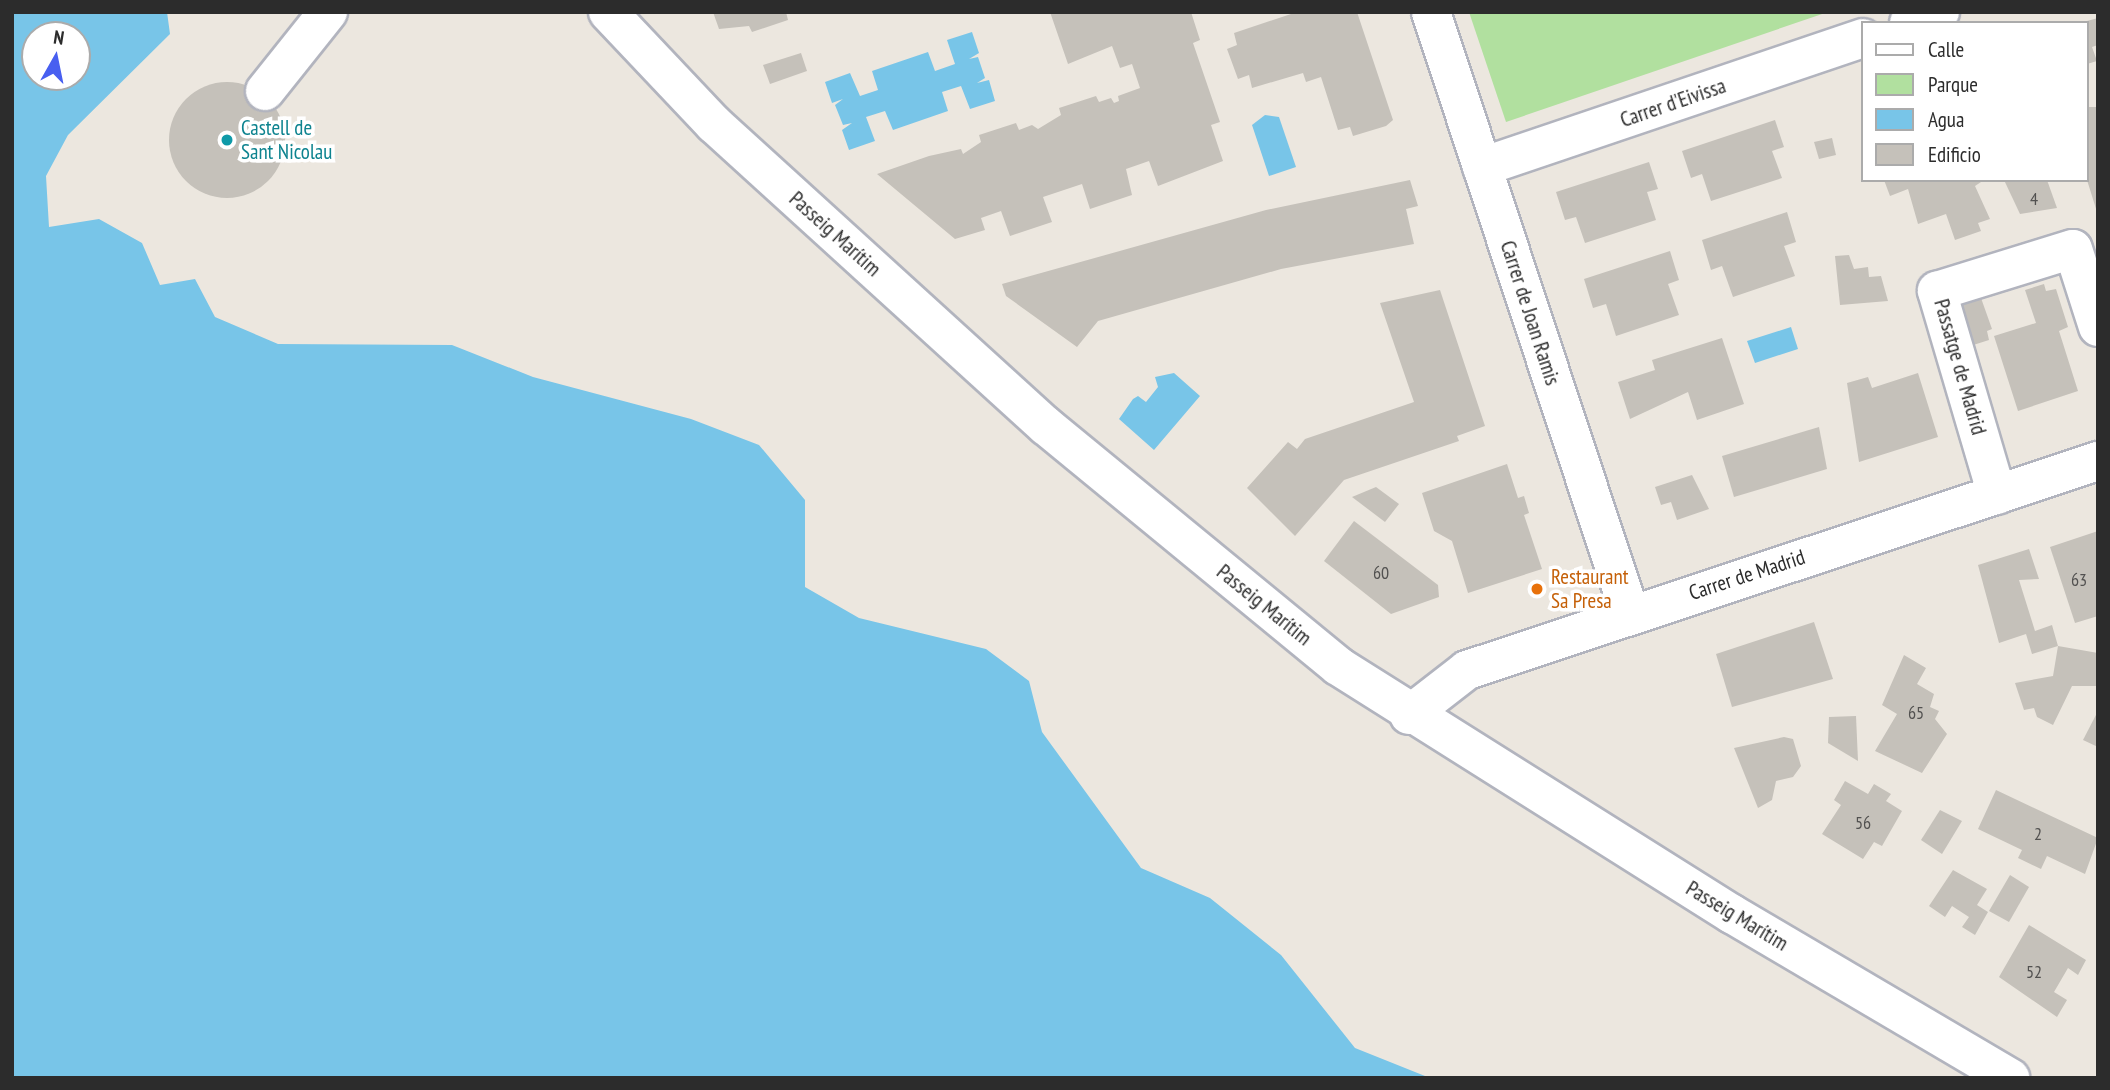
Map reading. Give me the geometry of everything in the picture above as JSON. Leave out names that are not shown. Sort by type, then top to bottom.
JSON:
[{"type":"street","points":[[265,91],[328,12]]},
{"type":"street","name":"Passeig Marítim","points":[[608,12],[714,124],[1046,426],[1338,666],[1409,715],[2010,1078]]},
{"type":"street","name":"Carrer de Joan Ramis","points":[[1431,12],[1630,614]]},
{"type":"street","points":[[1915,21],[1940,12]]},
{"type":"street","name":"Carrer d'Eivissa","points":[[1482,167],[1862,38]]},
{"type":"street","name":"Passatge de Madrid","points":[[1997,495],[1937,292],[2073,249],[2098,327]]},
{"type":"street","name":"Carrer de Madrid","points":[[1409,715],[1467,670],[2098,461]]},
{"type":"green space","points":[[1469,12],[1828,12],[1506,122]]},
{"type":"water","points":[[12,12],[167,12],[170,34],[68,135],[46,176],[49,227],[99,219],[142,243],[160,285],[195,279],[215,317],[278,344],[452,345],[533,377],[691,419],[759,445],[805,500],[805,587],[859,618],[986,649],[1029,681],[1042,732],[1141,868],[1210,898],[1281,955],[1355,1048],[1430,1078],[12,1078]]},
{"type":"water","points":[[972,32],[979,53],[969,59],[978,57],[985,78],[977,83],[989,80],[995,101],[970,109],[961,86],[942,92],[948,111],[893,130],[885,111],[866,117],[875,141],[849,150],[842,130],[852,123],[843,125],[835,105],[843,99],[832,103],[825,82],[850,73],[860,96],[878,90],[872,71],[928,52],[935,71],[955,64],[947,40]]},
{"type":"water","points":[[1265,115],[1279,117],[1296,167],[1269,176],[1252,125]]},
{"type":"water","points":[[1791,327],[1798,349],[1755,363],[1747,341]]},
{"type":"water","points":[[1174,373],[1200,396],[1154,450],[1119,419],[1133,399],[1138,396],[1146,402],[1158,387],[1155,377]]},
{"type":"building","points":[[713,12],[786,12],[788,20],[752,32],[749,26],[719,29]]},
{"type":"building","points":[[1050,12],[1191,12],[1200,40],[1193,43],[1220,122],[1211,125],[1223,161],[1158,186],[1149,161],[1126,169],[1132,195],[1090,209],[1082,184],[1043,197],[1052,222],[1010,236],[1001,211],[981,218],[985,230],[955,239],[877,174],[929,156],[961,149],[963,154],[981,142],[979,135],[1016,123],[1019,130],[1032,125],[1038,129],[1061,115],[1059,108],[1096,96],[1099,102],[1111,98],[1114,103],[1119,101],[1118,96],[1140,88],[1132,64],[1120,68],[1112,46],[1068,64]]},
{"type":"building","points":[[1297,12],[1357,12],[1393,120],[1386,126],[1353,136],[1350,127],[1338,130],[1321,77],[1306,82],[1303,73],[1252,88],[1249,75],[1238,79],[1227,49],[1237,45],[1234,33]]},
{"type":"building","points":[[2098,18],[2098,45],[2092,47],[2097,61],[2089,63],[2089,21]]},
{"type":"building","points":[[801,53],[807,71],[770,84],[763,65]]},
{"type":"building","name":"Castell de Sant Nicolau","points":[[227,82],[249,86],[268,99],[281,118],[285,140],[281,162],[268,181],[249,194],[227,198],[205,194],[186,181],[173,162],[169,140],[173,118],[186,99],[205,86]]},
{"type":"building","points":[[2089,107],[2098,107],[2097,212],[2088,182]]},
{"type":"building","points":[[1775,120],[1784,147],[1772,151],[1782,178],[1711,201],[1702,174],[1691,178],[1682,151]]},
{"type":"building","points":[[1832,138],[1836,155],[1819,159],[1814,142]]},
{"type":"building","points":[[1649,162],[1658,189],[1647,192],[1656,220],[1585,243],[1576,217],[1565,220],[1556,192]]},
{"type":"building","points":[[1410,180],[1418,206],[1406,209],[1414,244],[1281,269],[1098,321],[1077,347],[1006,296],[1002,284],[1266,210]]},
{"type":"building","points":[[1885,182],[1981,182],[1975,186],[1990,219],[1978,223],[1981,231],[1955,240],[1946,214],[1918,224],[1908,189],[1890,196]]},
{"type":"building","points":[[2005,182],[2048,182],[2057,208],[2020,214]]},
{"type":"building","points":[[1787,212],[1796,242],[1784,246],[1795,276],[1733,297],[1722,266],[1711,270],[1702,240]]},
{"type":"building","points":[[1670,251],[1679,280],[1668,284],[1679,315],[1616,336],[1606,304],[1593,308],[1584,279]]},
{"type":"building","points":[[1849,255],[1854,269],[1868,267],[1869,277],[1881,276],[1888,301],[1840,305],[1835,256]]},
{"type":"building","points":[[2044,284],[2046,291],[2056,289],[2068,327],[2059,331],[2078,391],[2018,411],[1994,336],[2036,323],[2025,290]]},
{"type":"building","points":[[1440,290],[1485,426],[1457,436],[1459,441],[1344,480],[1295,536],[1247,488],[1288,442],[1297,449],[1305,439],[1414,402],[1380,303]]},
{"type":"building","points":[[1981,298],[1992,329],[1987,331],[1989,340],[1967,347],[1957,307]]},
{"type":"building","points":[[1722,338],[1744,404],[1697,420],[1688,392],[1630,419],[1618,382],[1655,370],[1652,360]]},
{"type":"building","points":[[1918,373],[1938,437],[1859,462],[1847,383],[1868,377],[1872,388]]},
{"type":"building","points":[[1819,427],[1827,469],[1734,497],[1722,456]]},
{"type":"building","points":[[1507,464],[1518,498],[1524,496],[1529,513],[1524,515],[1542,569],[1468,593],[1452,541],[1434,531],[1422,493]]},
{"type":"building","points":[[1692,475],[1709,509],[1677,520],[1671,502],[1661,505],[1655,487]]},
{"type":"building","points":[[1376,487],[1399,504],[1385,522],[1352,497]]},
{"type":"building","points":[[1354,521],[1438,585],[1439,597],[1391,614],[1324,561]]},
{"type":"building","points":[[2098,531],[2098,616],[2075,623],[2050,547]]},
{"type":"building","points":[[2029,549],[2039,579],[2019,580],[2035,631],[2052,625],[2058,646],[2032,654],[2026,634],[1999,643],[1978,565]]},
{"type":"building","points":[[1814,622],[1833,679],[1732,707],[1716,654]]},
{"type":"building","points":[[2058,646],[2098,653],[2098,686],[2072,686],[2053,725],[2037,717],[2034,708],[2024,710],[2015,683],[2053,676]]},
{"type":"building","points":[[1904,655],[1926,668],[1917,684],[1934,694],[1930,707],[1939,711],[1935,719],[1947,734],[1922,773],[1875,751],[1897,714],[1882,705]]},
{"type":"building","points":[[2098,711],[2098,747],[2083,740]]},
{"type":"building","points":[[1856,716],[1858,761],[1828,743],[1829,717]]},
{"type":"building","points":[[1784,737],[1793,739],[1801,766],[1793,777],[1776,781],[1772,800],[1758,808],[1734,748]]},
{"type":"building","points":[[1845,781],[1868,794],[1874,784],[1891,794],[1886,801],[1902,811],[1882,846],[1874,842],[1863,859],[1822,834],[1841,805],[1834,800]]},
{"type":"building","points":[[1996,790],[2098,838],[2085,874],[2047,856],[2041,869],[2018,858],[2022,850],[1978,829]]},
{"type":"building","points":[[1940,810],[1962,821],[1942,854],[1921,840]]},
{"type":"building","points":[[1953,870],[1987,889],[1977,905],[1988,912],[1975,935],[1962,927],[1969,917],[1952,906],[1945,917],[1929,906]]},
{"type":"building","points":[[2010,875],[2029,887],[2009,922],[1989,911]]},
{"type":"building","points":[[2029,925],[2086,960],[2078,975],[2068,968],[2054,992],[2067,1000],[2057,1017],[1999,977]]},
{"type":"place","name":"Castell de Sant Nicolau","points":[[227,140]]},
{"type":"place","name":"Restaurant Sa Presa","points":[[1537,589]]}]
